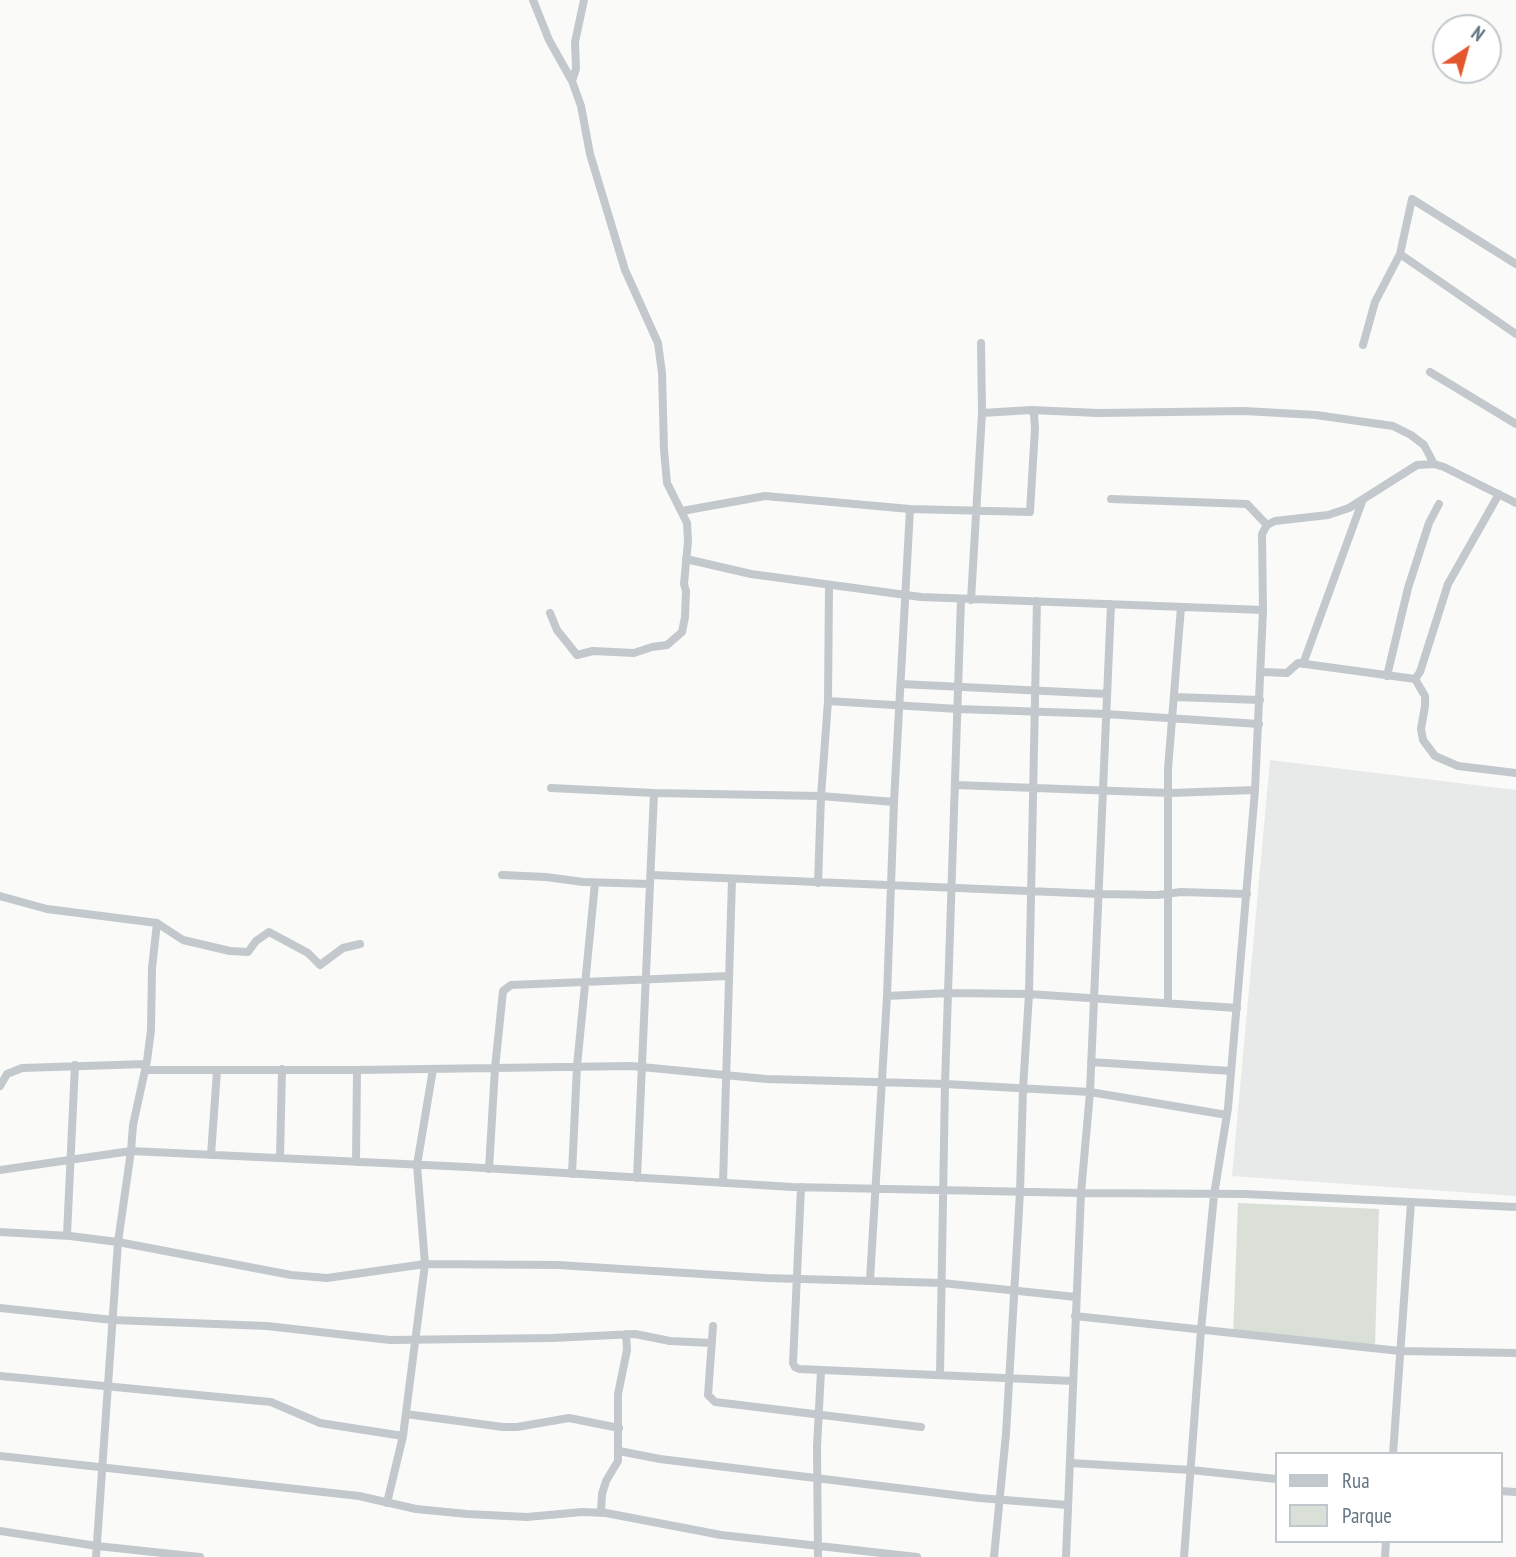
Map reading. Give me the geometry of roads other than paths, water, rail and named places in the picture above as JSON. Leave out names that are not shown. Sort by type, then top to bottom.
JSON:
[{"type":"street","points":[[533,0],[572,81],[581,106],[590,154],[625,270],[658,343],[667,482],[682,511],[687,532],[685,617],[682,632],[667,645],[634,653],[593,651],[577,655],[557,630],[551,612]]},
{"type":"street","points":[[572,81],[576,69],[575,42],[584,0]]},
{"type":"street","points":[[1363,345],[1375,302],[1400,254],[1412,199],[1516,264]]},
{"type":"street","points":[[1400,254],[1516,334]]},
{"type":"street","points":[[971,600],[982,413],[981,343]]},
{"type":"street","points":[[1430,372],[1516,424]]},
{"type":"street","points":[[682,511],[765,496],[910,509],[1030,512],[1036,418],[1031,410]]},
{"type":"street","points":[[982,413],[1031,410],[1098,413],[1244,411],[1316,415],[1393,426],[1424,445],[1434,464]]},
{"type":"street","points":[[1184,1557],[1213,1195],[1227,1115],[1255,790],[1263,610],[1262,534],[1266,526],[1275,521],[1328,515],[1349,508],[1410,467],[1434,464],[1516,503]]},
{"type":"street","points":[[1415,679],[1420,672],[1448,584],[1499,494]]},
{"type":"street","points":[[1303,664],[1364,498]]},
{"type":"street","points":[[1111,499],[1247,504],[1266,526]]},
{"type":"street","points":[[1387,676],[1408,587],[1429,523],[1439,504]]},
{"type":"street","points":[[870,1280],[887,996],[894,802],[910,509]]},
{"type":"street","points":[[686,559],[751,574],[907,595],[971,600],[1263,610]]},
{"type":"street","points":[[818,883],[828,701],[829,585]]},
{"type":"street","points":[[940,1375],[945,1084],[961,599]]},
{"type":"street","points":[[994,1557],[1001,1500],[1029,994],[1037,601]]},
{"type":"street","points":[[1066,1557],[1075,1316],[1090,1092],[1111,604]]},
{"type":"street","points":[[1168,1002],[1168,769],[1181,607]]},
{"type":"street","points":[[1261,672],[1287,673],[1298,663],[1415,679]]},
{"type":"street","points":[[1415,679],[1425,696],[1421,729],[1423,740],[1435,756],[1458,766],[1516,773]]},
{"type":"street","points":[[901,684],[1107,694]]},
{"type":"street","points":[[1174,697],[1259,700]]},
{"type":"street","points":[[828,701],[1259,724]]},
{"type":"street","points":[[955,785],[1170,793],[1255,790]]},
{"type":"street","points":[[551,788],[821,796],[894,802]]},
{"type":"street","points":[[636,1178],[654,793]]},
{"type":"street","points":[[502,874],[595,883],[651,879],[732,879],[890,887],[1031,889],[1099,894],[1247,894]]},
{"type":"street","points":[[723,1183],[732,879]]},
{"type":"street","points":[[572,1174],[577,1066],[595,883]]},
{"type":"street","points":[[0,896],[47,909],[157,923],[183,940],[248,952],[256,941],[269,932],[308,953],[320,965],[342,948],[360,944]]},
{"type":"street","points":[[96,1557],[118,1242],[133,1125],[151,1030],[152,968],[157,923]]},
{"type":"street","points":[[489,1168],[503,991],[511,985],[729,976]]},
{"type":"street","points":[[887,996],[949,993],[1029,994],[1237,1007]]},
{"type":"street","points":[[1091,1062],[1231,1071]]},
{"type":"street","points":[[67,1236],[75,1065]]},
{"type":"street","points":[[0,1086],[7,1074],[13,1070],[75,1065],[216,1071],[640,1066],[766,1079],[945,1084],[1090,1092],[1227,1115]]},
{"type":"street","points":[[280,1158],[282,1069]]},
{"type":"street","points":[[387,1503],[403,1436],[425,1264],[417,1165],[433,1069]]},
{"type":"street","points":[[356,1162],[357,1070]]},
{"type":"street","points":[[211,1155],[216,1071]]},
{"type":"street","points":[[0,1170],[131,1151],[489,1168],[801,1187],[1245,1194],[1516,1207]]},
{"type":"street","points":[[801,1187],[793,1363],[799,1369],[1073,1381]]},
{"type":"street","points":[[1393,1452],[1411,1202]]},
{"type":"street","points":[[0,1232],[118,1242],[291,1275],[327,1278],[425,1264],[558,1265],[797,1279],[942,1283],[1076,1297]]},
{"type":"street","points":[[0,1308],[113,1320],[267,1326],[390,1340],[626,1335],[712,1343]]},
{"type":"street","points":[[1075,1316],[1400,1351],[1516,1353]]},
{"type":"street","points":[[713,1325],[708,1395],[715,1402],[921,1427]]},
{"type":"street","points":[[601,1512],[602,1494],[606,1481],[616,1468],[619,1451],[618,1394],[626,1335]]},
{"type":"street","points":[[818,1557],[821,1370]]},
{"type":"street","points":[[0,1376],[271,1402],[320,1423],[403,1436]]},
{"type":"street","points":[[406,1414],[517,1427],[569,1418],[619,1428]]},
{"type":"street","points":[[619,1451],[660,1459],[1001,1500],[1068,1505]]},
{"type":"street","points":[[0,1456],[359,1496],[387,1503],[467,1514],[527,1517],[601,1512],[721,1535],[917,1557]]},
{"type":"street","points":[[1070,1463],[1274,1479]]},
{"type":"street","points":[[0,1531],[97,1546],[200,1557]]}]
